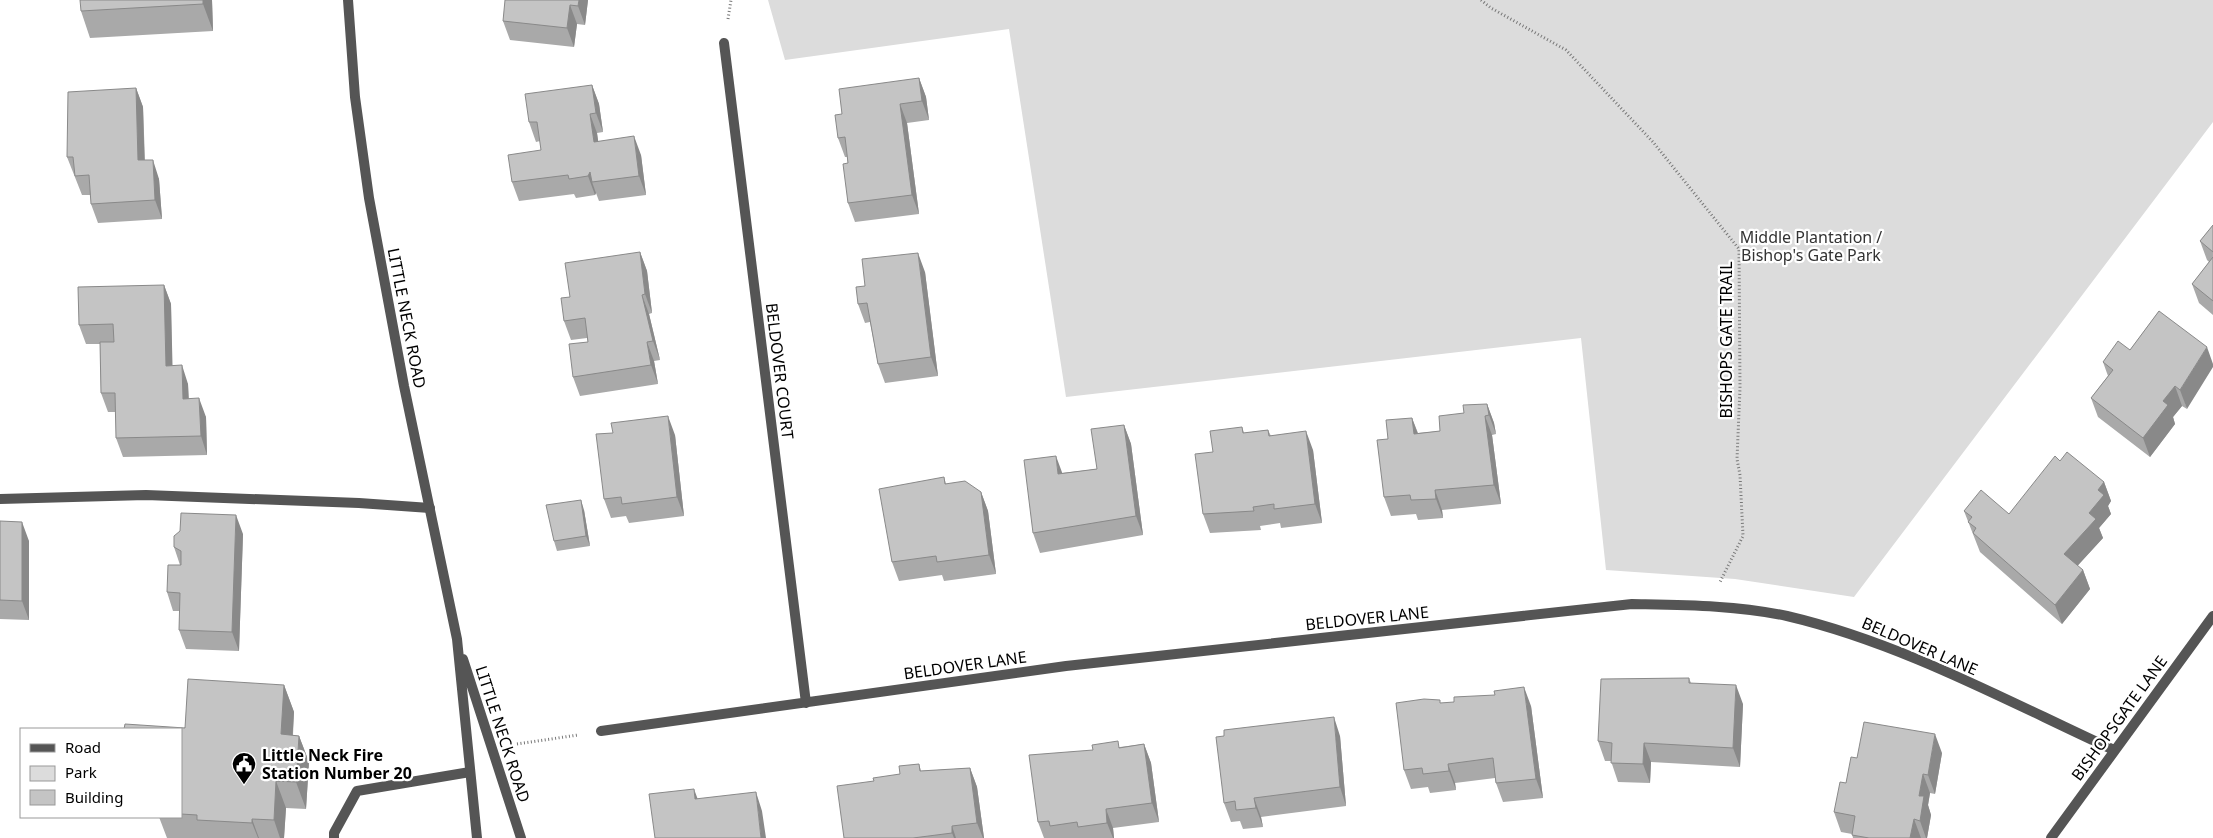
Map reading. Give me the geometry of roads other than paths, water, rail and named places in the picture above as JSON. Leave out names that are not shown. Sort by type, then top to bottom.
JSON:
[{"type":"street","name":"LITTLE NECK ROAD","points":[[348,0],[355,97],[369,198],[404,386],[457,639],[477,838]]},
{"type":"street","name":"BELDOVER COURT","points":[[724,43],[806,703]]},
{"type":"street","points":[[0,499],[146,495],[359,503],[430,508]]},
{"type":"street","name":"BELDOVER LANE","points":[[601,731],[1066,666],[1632,604],[1709,606],[1785,616],[1860,636],[1903,653],[2114,750]]},
{"type":"street","name":"BISHOPSGATE LANE","points":[[2051,838],[2213,616]]},
{"type":"street","name":"LITTLE NECK ROAD","points":[[457,639],[521,838]]},
{"type":"street","points":[[334,838],[334,833],[357,791],[470,772]]},
{"type":"place","name":"Little Neck Fire Station Number 20","points":[[244,785]]},
{"type":"park label","name":"Middle Plantation / Bishop's Gate Park","points":[[1811,246]]}]
